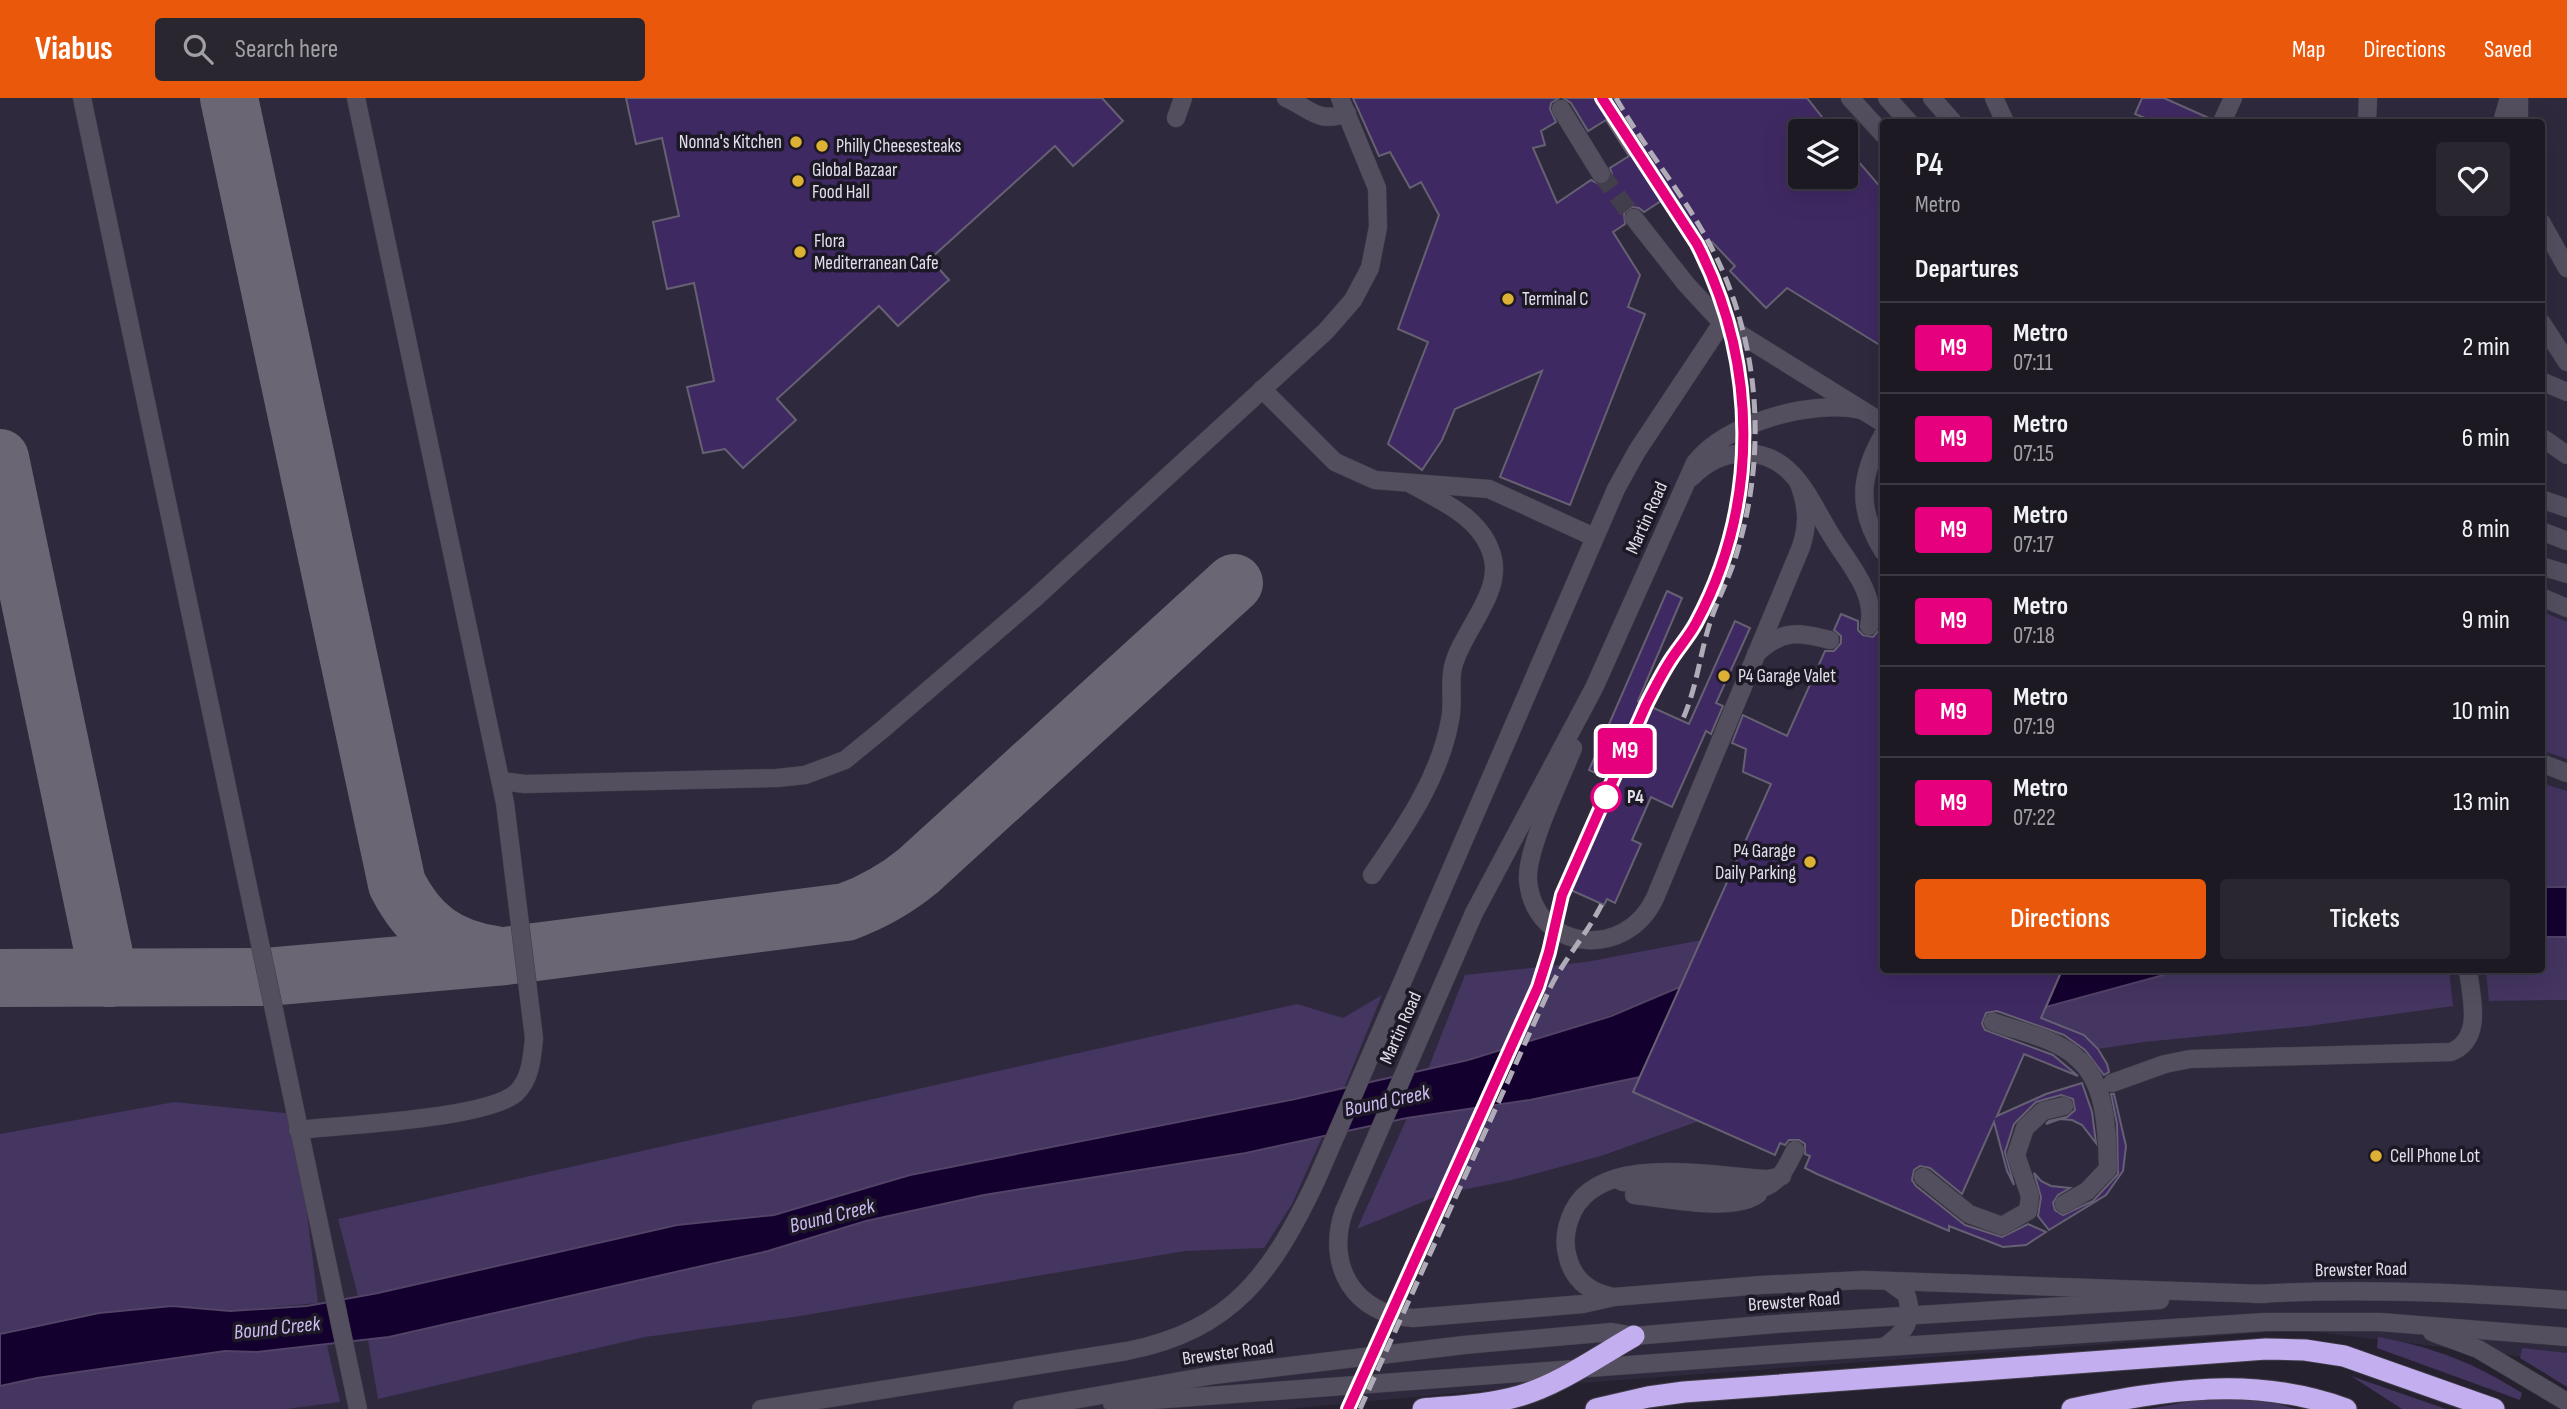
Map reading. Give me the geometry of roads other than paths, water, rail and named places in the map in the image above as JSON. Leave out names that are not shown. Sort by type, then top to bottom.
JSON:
[{"type":"highway","points":[[1423,1409],[1486,1403],[1520,1396],[1576,1369],[1634,1336]]},
{"type":"highway","points":[[1596,1409],[1657,1395],[1772,1385],[2287,1349],[2325,1352],[2362,1361],[2494,1409]]},
{"type":"highway","points":[[2072,1409],[2180,1390],[2222,1388],[2281,1393],[2346,1409]]},
{"type":"street","points":[[82,98],[357,1405]]},
{"type":"street","points":[[298,1129],[462,1112],[491,1106],[517,1092],[527,1077],[534,1038],[512,840],[356,98]]},
{"type":"street","points":[[1176,118],[1183,98]]},
{"type":"street","points":[[500,780],[525,784],[805,775],[845,760],[1034,598],[1335,321],[1353,300],[1370,268],[1378,227],[1377,188],[1343,106],[1331,119],[1315,114],[1286,98]]},
{"type":"street","points":[[1850,98],[1880,131]]},
{"type":"street","points":[[1887,98],[1906,119]]},
{"type":"street","points":[[1932,98],[1950,119]]},
{"type":"street","points":[[1994,98],[2004,119]]},
{"type":"street","points":[[2367,119],[2368,98]]},
{"type":"street","points":[[2503,119],[2509,98]]},
{"type":"street","points":[[2519,98],[2519,119]]},
{"type":"street","points":[[1560,109],[1601,174]]},
{"type":"street","points":[[1634,218],[1686,284],[1722,323],[1880,421]]},
{"type":"street","points":[[2545,229],[2567,268]]},
{"type":"street","points":[[761,1409],[1114,1354],[1165,1343],[1197,1328],[1241,1297],[1263,1274],[1282,1245],[1316,1181],[1594,537],[1627,469],[1722,323]]},
{"type":"street","points":[[2545,328],[2567,362]]},
{"type":"street","points":[[2545,382],[2567,393]]},
{"type":"street","points":[[1262,389],[1335,462],[1375,480],[1489,489],[1594,537]]},
{"type":"street","name":"Martin Road","points":[[1861,410],[1815,407],[1725,436],[1701,455],[1681,491],[1609,658],[1485,890],[1452,964],[1344,1211],[1338,1243],[1343,1273],[1353,1291],[1376,1310],[1393,1317],[1413,1318],[1583,1304],[1614,1297],[1761,1285],[1888,1281],[2265,1294]]},
{"type":"street","points":[[2545,440],[2567,455]]},
{"type":"street","points":[[1880,442],[1869,466],[1863,491],[1869,524],[1880,545]]},
{"type":"street","points":[[1681,491],[1696,473],[1714,460],[1742,453],[1763,456],[1780,464],[1798,481],[1862,584],[1869,602],[1869,626]]},
{"type":"street","points":[[1609,658],[1534,846],[1528,869],[1533,902],[1545,919],[1569,936],[1601,941],[1629,931],[1650,908],[1805,537],[1806,507],[1798,481]]},
{"type":"street","points":[[1372,876],[1415,809],[1445,744],[1451,717],[1453,667],[1494,580],[1493,559],[1483,536],[1460,511],[1409,483]]},
{"type":"street","points":[[2545,501],[2567,509]]},
{"type":"street","points":[[2545,533],[2567,541]]},
{"type":"street","points":[[2545,567],[2567,575]]},
{"type":"street","points":[[2545,599],[2567,608]]},
{"type":"street","points":[[1754,656],[1772,641],[1791,634],[1802,633],[1830,640]]},
{"type":"street","points":[[2545,764],[2567,772]]},
{"type":"street","points":[[2112,1083],[2165,1064],[2190,1059],[2451,1052],[2465,1043],[2470,1036],[2473,1019],[2468,973]]},
{"type":"street","points":[[1993,1022],[2059,1046],[2078,1058],[2092,1075],[2099,1091],[2107,1141],[2108,1169],[2087,1191],[2064,1204]]},
{"type":"street","points":[[1923,1177],[1969,1213],[2002,1226],[2028,1211],[2030,1196],[2016,1155],[2025,1128],[2043,1111],[2064,1106]]},
{"type":"street","points":[[1601,1185],[1623,1194],[1718,1203],[1737,1202],[1754,1198],[1775,1181],[1795,1150]]},
{"type":"street","points":[[1614,1297],[1599,1294],[1582,1283],[1571,1266],[1566,1248],[1567,1227],[1576,1207],[1591,1191],[1640,1172],[1668,1171],[1775,1181]]},
{"type":"street","points":[[1884,1347],[1903,1331],[1910,1316],[1906,1294],[1888,1281]]},
{"type":"street","name":"Brewster Road","points":[[1025,1408],[1214,1375],[1464,1345],[1612,1332],[1634,1336],[1775,1324],[2346,1290],[2426,1290],[2567,1300]]},
{"type":"street","name":"Brewster Road","points":[[1025,1408],[1216,1397],[1576,1369],[2265,1322],[2380,1322],[2567,1337]]},
{"type":"street","points":[[2380,1322],[2427,1330],[2461,1342],[2494,1357],[2567,1402]]},
{"type":"water","points":[[2545,887],[2567,887],[2567,937],[2545,937]]},
{"type":"water","points":[[2061,973],[2171,973],[2046,1007]]},
{"type":"water","name":"Bound Creek","points":[[1682,986],[1640,1077],[1530,1100],[1407,1118],[1246,1153],[984,1195],[866,1221],[768,1251],[389,1337],[257,1352],[225,1351],[37,1378],[0,1386],[0,1334],[99,1313],[172,1306],[230,1311],[307,1306],[378,1293],[677,1225],[774,1215],[910,1175],[1295,1099],[1468,1060],[1611,1016]]},
{"type":"tunnel","points":[[1601,174],[1634,218]]},
{"type":"railway","points":[[1603,98],[1697,246],[1718,290],[1733,337],[1741,386],[1744,434],[1740,484],[1731,532],[1716,578],[1696,623],[1664,669],[1646,705]]},
{"type":"railway","points":[[1616,98],[1708,241],[1725,277],[1748,353],[1753,392],[1755,432],[1747,510],[1736,557],[1709,627],[1692,694],[1682,721]]},
{"type":"railway","points":[[1348,1409],[1538,987],[1566,888]]},
{"type":"railway","points":[[1360,1409],[1550,988],[1602,904]]},
{"type":"metro line","name":"M9","points":[[1348,1409],[1538,987],[1545,970],[1562,895],[1646,705],[1660,677],[1696,624],[1704,607],[1726,549],[1737,506],[1745,435],[1744,413],[1738,363],[1726,313],[1709,267],[1697,244],[1602,98]]},
{"type":"place","name":"Nonna's Kitchen","points":[[796,142]]},
{"type":"place","name":"Philly Cheesesteaks","points":[[822,146]]},
{"type":"place","name":"Global Bazaar Food Hall","points":[[798,181]]},
{"type":"place","name":"Flora Mediterranean Cafe","points":[[800,252]]},
{"type":"place","name":"Terminal C","points":[[1508,299]]},
{"type":"place","name":"P4 Garage Valet","points":[[1724,676]]},
{"type":"place","name":"P4","points":[[1606,797]]},
{"type":"place","name":"P4 Garage Daily Parking","points":[[1810,862]]},
{"type":"place","name":"Cell Phone Lot","points":[[2376,1156]]}]
